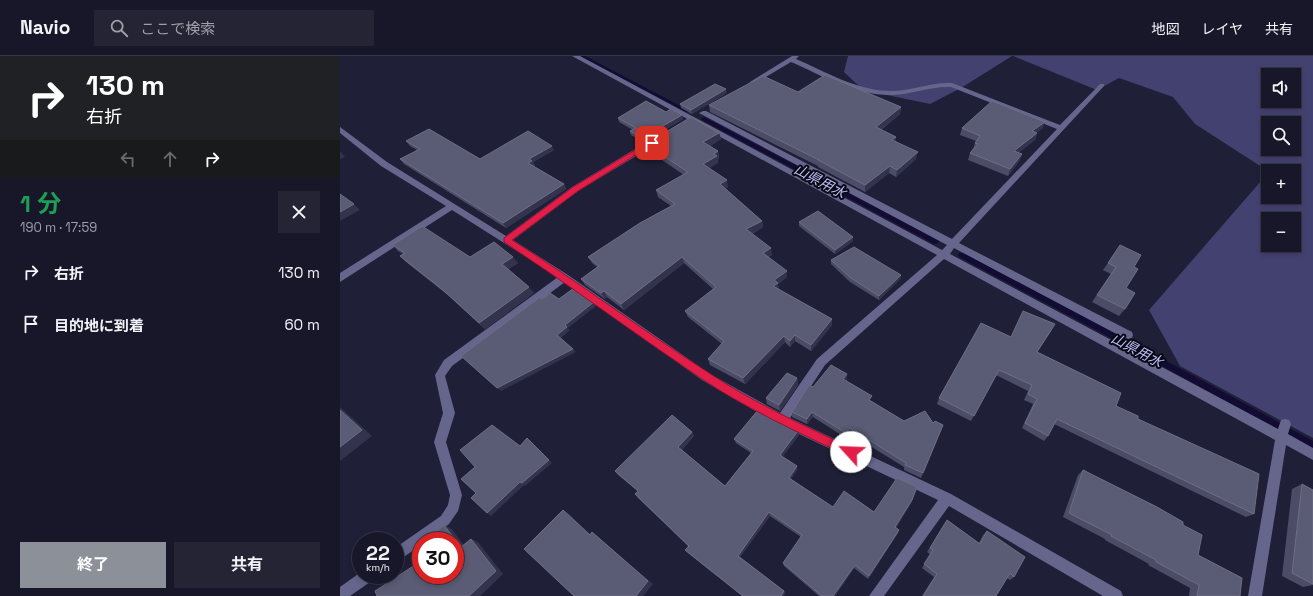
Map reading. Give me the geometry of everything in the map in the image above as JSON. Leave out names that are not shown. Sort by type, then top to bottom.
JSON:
[{"type":"street","points":[[575,56],[687,121],[943,255],[1313,454]]},
{"type":"street","points":[[744,88],[794,58],[853,85],[874,92],[891,93],[918,90],[942,84],[952,85],[1062,128]]},
{"type":"street","points":[[782,420],[821,362],[943,255],[1102,85]]},
{"type":"street","points":[[687,121],[706,111],[954,244],[1128,335]]},
{"type":"street","points":[[340,129],[384,164],[565,277],[706,377],[782,420],[947,498],[1116,596]]},
{"type":"street","points":[[507,240],[575,189],[663,136]]},
{"type":"street","points":[[340,278],[452,206]]},
{"type":"street","points":[[404,550],[446,520],[454,507],[456,495],[440,442],[449,413],[440,375],[448,363],[565,277]]},
{"type":"street","points":[[1255,596],[1284,424]]},
{"type":"street","points":[[876,596],[947,498]]},
{"type":"street","points":[[340,595],[355,584]]},
{"type":"shaded area","points":[[848,56],[1012,56],[961,88],[930,104],[863,90],[844,72]]},
{"type":"shaded area","points":[[1013,56],[1313,56],[1313,438],[1180,366],[1149,310],[1261,181],[1261,204],[1301,204],[1301,164],[1261,164],[1261,166],[1195,124],[1173,97],[1119,78],[1097,90]]},
{"type":"building","points":[[825,75],[901,107],[876,127],[896,137],[892,140],[918,152],[897,170],[890,166],[865,185],[819,160],[709,105],[763,76],[798,92]]},
{"type":"building","points":[[715,84],[726,89],[691,110],[680,104]]},
{"type":"building","points":[[646,101],[666,112],[671,109],[682,115],[642,138],[630,131],[636,128],[618,118]]},
{"type":"building","points":[[992,101],[1045,122],[1032,131],[1037,133],[1014,151],[1022,154],[1010,169],[970,153],[978,144],[975,143],[980,136],[962,128]]},
{"type":"building","points":[[691,117],[719,133],[703,142],[718,151],[714,154],[717,156],[703,164],[727,180],[720,184],[762,221],[746,229],[771,248],[763,253],[787,271],[774,280],[778,283],[773,286],[832,319],[811,345],[795,335],[790,341],[784,336],[743,378],[708,359],[724,341],[685,311],[716,287],[682,257],[621,304],[604,291],[601,293],[581,279],[599,266],[588,257],[640,223],[675,204],[656,190],[688,172],[647,145],[653,142],[651,141]]},
{"type":"building","points":[[429,129],[480,159],[528,131],[552,146],[529,159],[532,161],[528,163],[564,184],[503,223],[400,159],[420,149],[406,141]]},
{"type":"building","points":[[340,194],[354,204],[340,212]]},
{"type":"building","points":[[818,211],[853,237],[835,250],[799,222]]},
{"type":"building","points":[[422,226],[470,257],[494,242],[513,257],[502,264],[529,287],[479,323],[443,290],[400,256],[405,253],[393,245]]},
{"type":"building","points":[[1120,245],[1141,255],[1134,267],[1138,269],[1126,288],[1135,293],[1125,309],[1097,295],[1116,267],[1108,263]]},
{"type":"building","points":[[854,247],[901,275],[879,296],[851,278],[831,260]]},
{"type":"building","points":[[574,288],[594,302],[565,325],[567,327],[557,335],[573,349],[497,388],[461,356],[540,297],[542,299],[550,293],[559,299]]},
{"type":"building","points":[[1023,311],[1055,324],[1037,352],[1121,393],[1116,406],[1138,416],[1138,419],[1259,474],[1254,514],[1057,419],[1048,436],[1025,423],[1037,399],[1028,394],[1032,385],[999,370],[974,416],[939,398],[981,323],[1011,337]]},
{"type":"building","points":[[831,365],[847,374],[843,379],[872,396],[869,400],[904,421],[925,411],[933,423],[935,421],[943,425],[923,473],[905,465],[906,463],[850,428],[846,433],[812,412],[807,419],[792,412],[809,385],[813,387]]},
{"type":"building","points":[[787,373],[797,378],[779,405],[766,398]]},
{"type":"building","points":[[340,410],[362,430],[340,447]]},
{"type":"building","points":[[758,410],[798,431],[780,455],[797,466],[789,478],[833,507],[844,491],[874,512],[897,478],[917,487],[912,500],[895,527],[899,530],[869,576],[855,565],[833,596],[822,596],[783,563],[802,535],[769,512],[738,556],[784,591],[781,596],[743,596],[685,550],[689,546],[635,494],[638,491],[615,471],[672,415],[692,432],[678,447],[725,486],[753,451],[734,439]]},
{"type":"building","points":[[492,425],[520,446],[527,438],[549,460],[522,483],[520,482],[487,513],[471,498],[476,493],[461,479],[475,467],[460,450]]},
{"type":"building","points":[[1083,470],[1157,507],[1183,522],[1183,525],[1202,535],[1198,555],[1242,578],[1240,596],[1197,596],[1199,585],[1156,562],[1156,560],[1111,536],[1112,535],[1069,513]]},
{"type":"building","points":[[1302,484],[1313,490],[1313,584],[1292,573]]},
{"type":"building","points":[[563,510],[590,535],[592,532],[648,581],[636,596],[574,596],[524,549]]},
{"type":"building","points":[[947,520],[980,544],[987,531],[1025,557],[1014,577],[1010,573],[996,596],[923,596],[937,574],[924,564],[933,550],[930,548]]},
{"type":"building","points":[[444,525],[449,532],[436,532]]},
{"type":"building","points":[[471,539],[496,571],[469,596],[377,596],[375,591],[386,584],[404,584],[404,572],[412,567],[412,584],[464,584],[464,545]]},
{"type":"waterway","name":"山県用水","points":[[582,56],[688,111]]},
{"type":"waterway","name":"山県用水","points":[[704,119],[936,242]]},
{"type":"waterway","name":"山県用水","points":[[961,255],[1114,336],[1313,445]]},
{"type":"route","points":[[652,143],[575,189],[507,240],[565,277],[706,377],[782,420],[851,452]]}]
